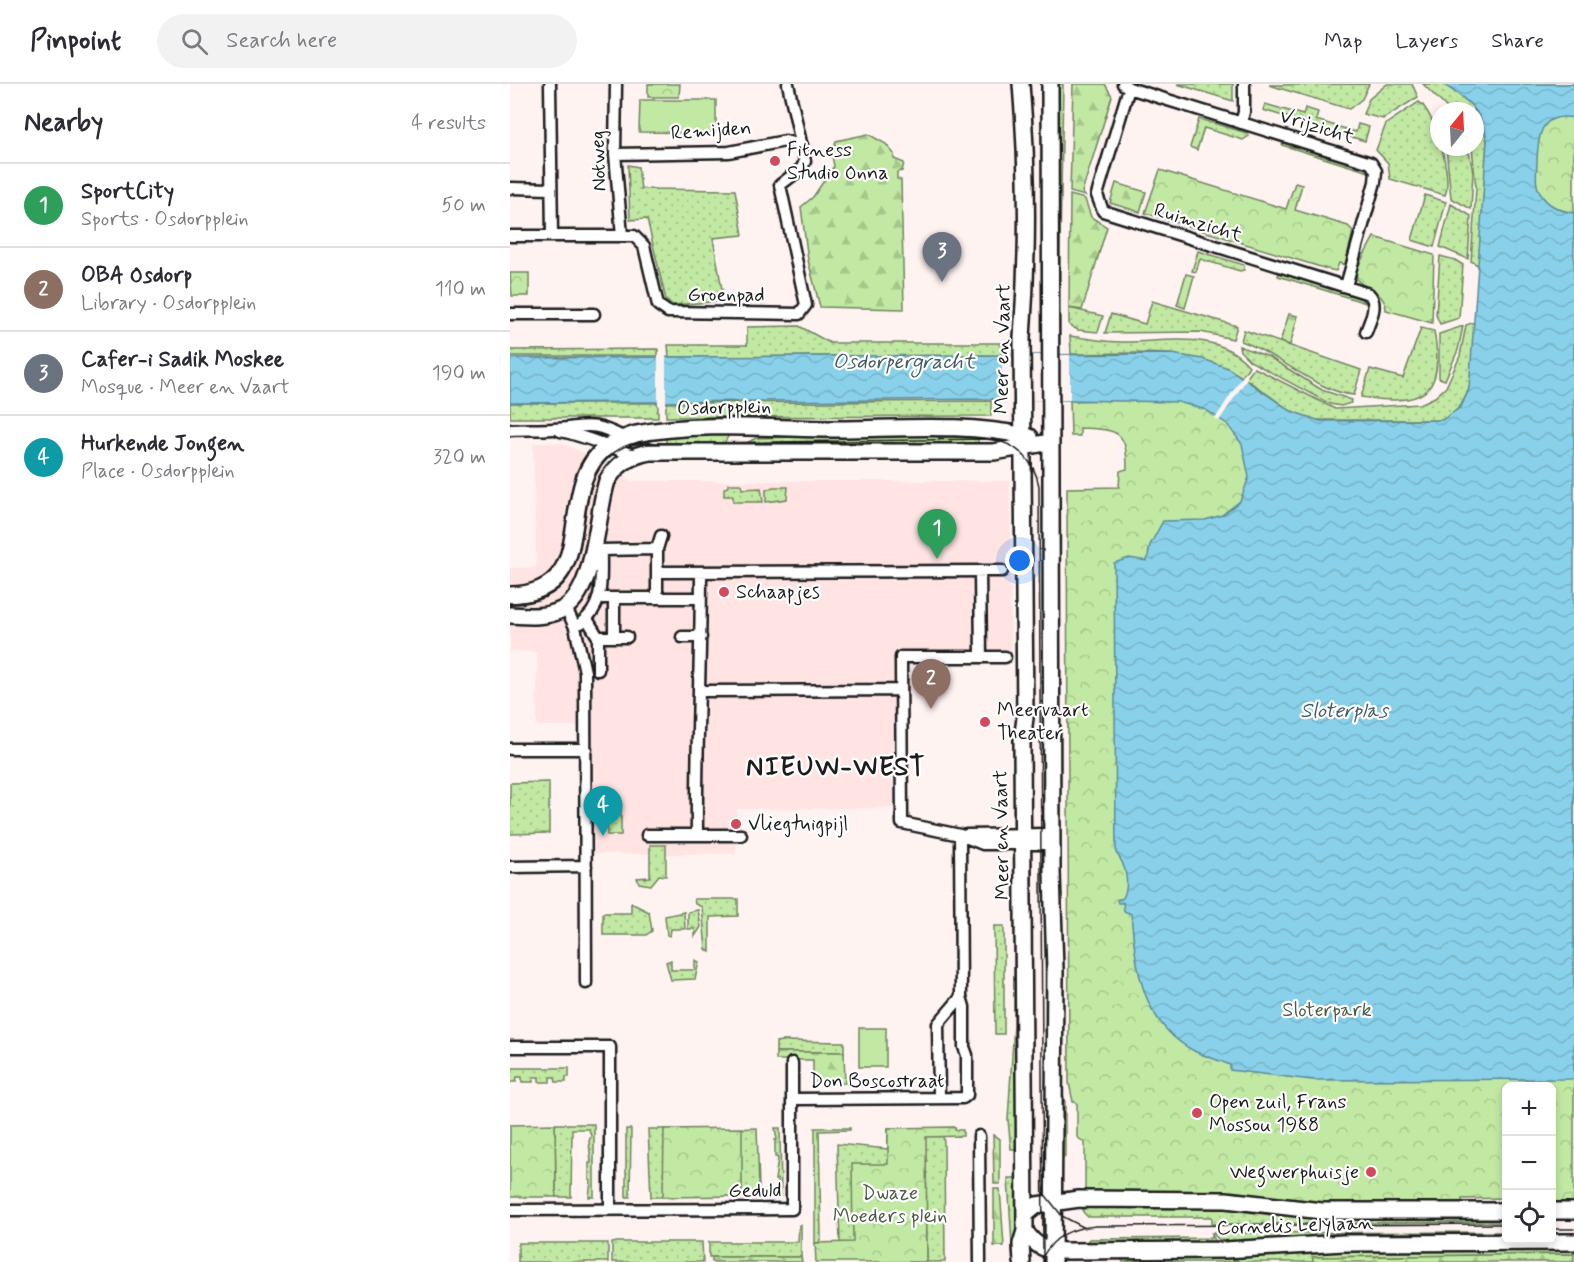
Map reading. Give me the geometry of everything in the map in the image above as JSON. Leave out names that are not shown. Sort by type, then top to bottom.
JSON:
[{"type":"main road","name":"Meer en Vaart","points":[[1021,84],[1024,119],[1025,305],[1022,356],[1025,1231],[1021,1244],[1022,1262]]},
{"type":"main road","points":[[1050,84],[1055,970],[1052,1204],[1058,1256]]},
{"type":"main road","points":[[1001,430],[1016,424],[1022,415]]},
{"type":"main road","name":"Osdorpplein","points":[[510,595],[534,593],[556,580],[566,564],[587,473],[606,447],[625,438],[662,431],[730,428],[1001,430],[1023,442]]},
{"type":"main road","name":"Osdorpplein","points":[[994,452],[1023,442],[1051,442]]},
{"type":"main road","name":"Osdorpplein","points":[[635,455],[650,452],[994,452],[1009,457],[1023,469]]},
{"type":"main road","points":[[510,615],[559,611],[578,596],[585,583],[608,481],[622,463],[635,455]]},
{"type":"main road","points":[[1054,1174],[1055,1185],[1069,1199]]},
{"type":"main road","name":"Cornelis Lelylaan","points":[[1025,1215],[1037,1205],[1069,1199],[1226,1200],[1322,1211],[1502,1211]]},
{"type":"main road","points":[[1556,1211],[1574,1211]]},
{"type":"main road","points":[[1025,1231],[1034,1244],[1058,1256]]},
{"type":"main road","name":"Cornelis Lelylaan","points":[[1058,1256],[1344,1243],[1574,1242]]},
{"type":"street","points":[[550,84],[552,236]]},
{"type":"street","name":"Notweg","points":[[616,84],[615,154],[622,236]]},
{"type":"street","points":[[788,84],[802,145]]},
{"type":"street","points":[[1241,123],[1244,112],[1244,84]]},
{"type":"street","name":"Vrijzicht","points":[[1126,86],[1364,160],[1374,167],[1375,182],[1346,286]]},
{"type":"street","name":"Ruimzicht","points":[[1126,86],[1097,195],[1103,212],[1346,286],[1372,297],[1373,308],[1366,332]]},
{"type":"street","name":"Remijden","points":[[615,154],[729,152],[785,141],[802,145]]},
{"type":"street","name":"Groenpad","points":[[622,236],[634,236],[644,246],[658,305],[668,312],[799,314],[806,305],[780,185],[802,168],[805,161],[802,145]]},
{"type":"street","points":[[510,188],[551,189]]},
{"type":"street","points":[[510,236],[622,236]]},
{"type":"street","points":[[510,314],[594,314]]},
{"type":"street","points":[[510,429],[554,429],[585,424],[598,426],[625,438]]},
{"type":"street","points":[[554,429],[585,436],[606,447],[635,455]]},
{"type":"street","points":[[657,598],[657,549],[661,536]]},
{"type":"street","points":[[598,670],[598,637],[584,621],[600,598],[601,550],[657,549]]},
{"type":"street","points":[[980,571],[981,657]]},
{"type":"street","points":[[657,572],[1002,571]]},
{"type":"street","points":[[697,835],[696,725],[700,691],[701,572]]},
{"type":"street","points":[[600,598],[701,598]]},
{"type":"street","points":[[614,598],[614,637]]},
{"type":"street","points":[[559,611],[575,627],[584,661],[586,983]]},
{"type":"street","points":[[598,637],[627,637]]},
{"type":"street","points":[[682,637],[701,637]]},
{"type":"street","points":[[1005,657],[901,657],[902,823],[960,835],[1023,840],[1053,839]]},
{"type":"street","points":[[700,691],[901,690]]},
{"type":"street","points":[[510,749],[586,749]]},
{"type":"street","points":[[647,835],[741,835]]},
{"type":"street","points":[[939,1098],[938,1024],[961,997],[960,835]]},
{"type":"street","points":[[510,867],[586,866]]},
{"type":"street","name":"Don Boscostraat","points":[[792,1099],[963,1098],[967,1095],[967,1055],[964,1047],[964,1006],[961,997]]},
{"type":"street","points":[[510,1047],[610,1047],[610,1209],[510,1210]]},
{"type":"street","name":"Geduld","points":[[610,1209],[792,1209],[792,1063]]},
{"type":"street","points":[[979,1136],[980,1262]]},
{"type":"shaded area","points":[[533,443],[561,443],[587,454],[632,481],[1010,481],[1011,656],[895,657],[894,808],[737,809],[736,854],[591,854],[591,726],[537,726],[537,652],[510,651],[510,568],[536,567]]},
{"type":"green space","points":[[648,84],[680,84],[679,97],[648,97]]},
{"type":"green space","points":[[1055,84],[1063,84],[1058,354],[1055,354]]},
{"type":"green space","points":[[1073,84],[1105,84],[1112,96],[1082,192],[1085,196],[1070,192]]},
{"type":"green space","points":[[1177,84],[1233,84],[1233,101]]},
{"type":"green space","points":[[1369,84],[1362,99],[1349,109],[1269,85]]},
{"type":"green space","points":[[1387,84],[1412,84],[1418,97],[1383,119],[1363,114],[1369,99]]},
{"type":"green space","points":[[1423,84],[1443,84],[1469,102],[1441,102]]},
{"type":"green space","points":[[1506,84],[1574,84],[1574,244],[1514,255]]},
{"type":"green space","points":[[640,100],[716,100],[716,133],[639,132]]},
{"type":"green space","points":[[1419,102],[1425,108],[1430,116],[1430,156],[1444,156],[1445,161],[1447,187],[1445,195],[1390,179],[1388,163],[1376,150],[1386,124]]},
{"type":"green space","points":[[1265,104],[1303,115],[1305,108],[1318,112],[1316,120],[1356,132],[1358,124],[1369,127],[1365,141],[1263,110]]},
{"type":"green space","points":[[1199,119],[1247,133],[1249,136],[1243,140],[1204,128],[1197,150],[1190,147]]},
{"type":"green space","points":[[1484,129],[1487,141],[1479,266],[1471,261],[1476,188],[1473,156],[1484,156]]},
{"type":"green space","points":[[868,134],[886,144],[894,154],[894,159],[904,163],[902,171],[897,172],[897,179],[901,180],[904,309],[820,307],[808,260],[801,207],[813,197],[834,166],[832,156],[836,141]]},
{"type":"green space","points":[[1284,142],[1363,166],[1369,172],[1282,145]]},
{"type":"green space","points":[[1447,156],[1470,156],[1473,172],[1471,209],[1451,198]]},
{"type":"green space","points":[[628,165],[638,167],[641,189],[735,190],[743,235],[713,238],[724,301],[673,305],[666,300],[647,219],[630,220]]},
{"type":"green space","points":[[1160,170],[1286,209],[1295,183],[1302,185],[1295,210],[1348,226],[1353,231],[1345,265],[1339,263],[1336,271],[1327,269],[1145,213]]},
{"type":"green space","points":[[1116,183],[1146,192],[1140,212],[1110,203]]},
{"type":"green space","points":[[1070,195],[1085,199],[1091,217],[1107,227],[1082,310],[1069,308]]},
{"type":"green space","points":[[1425,195],[1446,202],[1434,247],[1412,240]]},
{"type":"green space","points":[[1451,204],[1471,216],[1468,259],[1440,247]]},
{"type":"green space","points":[[1374,237],[1434,255],[1432,323],[1386,310],[1383,300],[1357,280],[1356,270]]},
{"type":"green space","points":[[1198,251],[1244,265],[1244,270],[1240,271],[1200,259],[1196,272],[1192,271]]},
{"type":"green space","points":[[1440,256],[1463,265],[1459,318],[1440,324],[1436,315]]},
{"type":"green space","points":[[510,273],[529,273],[529,296],[512,296]]},
{"type":"green space","points":[[1279,273],[1361,298],[1366,303],[1278,276]]},
{"type":"green space","points":[[1186,274],[1194,276],[1185,308],[1177,305]]},
{"type":"green space","points":[[1152,301],[1237,326],[1233,339],[1201,332],[1105,333],[1111,314],[1145,324]]},
{"type":"green space","points":[[1069,308],[1103,316],[1098,332],[1078,330],[1069,325]]},
{"type":"green space","points":[[1289,314],[1298,316],[1290,345],[1280,342]]},
{"type":"green space","points":[[1475,322],[1473,364],[1468,391],[1454,413],[1442,420],[1314,420],[1291,411],[1246,379],[1254,368],[1335,409],[1420,404],[1435,397],[1446,387],[1460,356],[1466,325]]},
{"type":"green space","points":[[799,326],[830,343],[1001,343],[1001,355],[669,357],[668,345],[747,345],[747,327]]},
{"type":"green space","points":[[1463,326],[1458,350],[1445,380],[1439,378],[1439,334]]},
{"type":"green space","points":[[1421,328],[1434,331],[1437,353],[1436,370],[1432,383],[1424,392],[1399,400],[1361,397],[1370,369],[1403,378]]},
{"type":"green space","points":[[1244,330],[1361,370],[1354,395],[1341,393],[1312,380],[1269,354],[1241,341]]},
{"type":"green space","points":[[1070,336],[1115,342],[1189,340],[1206,342],[1221,346],[1236,354],[1249,366],[1242,377],[1202,360],[1181,356],[1137,353],[1071,354]]},
{"type":"green space","points":[[1239,346],[1269,357],[1322,390],[1352,400],[1351,403],[1341,406],[1330,404],[1250,361],[1240,351]]},
{"type":"green space","points":[[658,349],[658,356],[510,356],[510,350]]},
{"type":"green space","name":"Sloterplas","points":[[1193,398],[1221,410],[1574,698],[1574,1205],[1556,1205],[1556,1082],[1502,1082],[1502,1198],[1462,1199],[1462,1205],[1331,1206],[1223,1191],[1085,1191],[1085,1143],[1077,1137],[1077,1103],[1073,1102],[1069,1083],[1067,488],[1119,487],[1120,471],[1127,469],[1125,446],[1117,434],[1103,429],[1080,428],[1080,436],[1071,436],[1070,401]]},
{"type":"green space","points":[[991,401],[991,416],[666,417],[666,403]]},
{"type":"green space","points":[[510,403],[658,403],[658,418],[510,418]]},
{"type":"green space","points":[[718,432],[730,433],[721,449],[666,449],[666,438]]},
{"type":"green space","points":[[797,432],[921,432],[939,437],[978,437],[978,447],[737,448],[756,438],[797,437]]},
{"type":"green space","points":[[728,484],[741,484],[742,489],[761,488],[763,502],[733,502],[733,496],[724,496],[724,488],[728,487]]},
{"type":"green space","points":[[773,487],[788,487],[787,499],[766,502],[766,490]]},
{"type":"green space","points":[[549,782],[549,833],[510,834],[510,783]]},
{"type":"green space","points":[[607,805],[621,805],[621,835],[607,835]]},
{"type":"green space","points":[[650,845],[666,845],[666,876],[659,875],[651,885],[639,883],[637,878],[650,877]]},
{"type":"green space","points":[[1015,864],[1017,864],[1020,1032],[1016,1088],[1016,1149],[1011,1149],[1008,1120],[1014,1024]]},
{"type":"green space","points":[[1029,864],[1032,864],[1031,1162]]},
{"type":"green space","points":[[1045,864],[1047,864],[1049,1161],[1046,1161]]},
{"type":"green space","points":[[694,899],[738,899],[738,916],[710,917],[710,952],[706,949],[702,907],[695,904]]},
{"type":"green space","points":[[631,903],[649,912],[652,931],[646,935],[603,935],[603,913],[631,913]]},
{"type":"green space","points":[[698,910],[701,927],[695,936],[695,929],[688,929],[688,912]]},
{"type":"green space","points":[[684,912],[685,929],[671,929],[670,936],[667,935],[665,916]]},
{"type":"green space","points":[[994,926],[1004,926],[1004,1034],[995,1034]]},
{"type":"green space","points":[[671,960],[671,970],[695,970],[695,960],[699,962],[695,979],[671,980],[666,962]]},
{"type":"green space","points":[[859,1028],[886,1028],[886,1067],[859,1067]]},
{"type":"green space","points":[[776,1042],[844,1042],[844,1052],[776,1052]]},
{"type":"green space","points":[[776,1052],[844,1052],[845,1083],[813,1084],[813,1060],[776,1060]]},
{"type":"green space","points":[[510,1068],[569,1068],[569,1077],[566,1077],[566,1082],[556,1082],[555,1077],[550,1077],[550,1082],[539,1082],[539,1077],[533,1077],[533,1082],[522,1082],[522,1077],[517,1077],[516,1082],[510,1082]]},
{"type":"green space","points":[[1061,1085],[1065,1102],[1065,1157],[1059,1161]]},
{"type":"green space","points":[[555,1124],[594,1124],[594,1197],[589,1197],[591,1181],[589,1180],[589,1163],[591,1163],[589,1141],[591,1136],[589,1129],[572,1129],[571,1197],[556,1197]]},
{"type":"green space","points":[[555,1124],[556,1197],[510,1197],[510,1125]]},
{"type":"green space","name":"Dwaze Moeders plein","points":[[955,1127],[955,1130],[963,1130],[963,1136],[926,1137],[927,1262],[816,1262],[815,1243],[853,1242],[852,1164],[888,1164],[888,1128]]},
{"type":"green space","points":[[742,1128],[742,1196],[663,1197],[664,1129]]},
{"type":"green space","points":[[757,1128],[759,1189],[757,1196],[713,1196],[732,1129]]},
{"type":"green space","points":[[775,1128],[780,1128],[781,1196],[778,1196],[778,1180],[775,1180],[778,1158],[775,1157],[775,1140],[777,1140]]},
{"type":"green space","points":[[815,1128],[850,1128],[850,1130],[819,1131],[821,1236],[819,1243],[815,1243]]},
{"type":"green space","points":[[888,1128],[904,1128],[864,1243],[840,1243],[837,1144],[888,1149]]},
{"type":"green space","points":[[626,1129],[631,1129],[630,1197],[626,1197]]},
{"type":"green space","points":[[648,1129],[678,1129],[665,1197],[651,1197]]},
{"type":"green space","points":[[993,1135],[1000,1139],[1000,1184],[994,1184]]},
{"type":"green space","points":[[925,1136],[943,1136],[945,1262],[882,1262],[927,1261]]},
{"type":"green space","points":[[1008,1178],[1016,1178],[1020,1262],[1013,1262]]},
{"type":"green space","points":[[994,1189],[1000,1189],[1004,1246],[994,1246]]},
{"type":"green space","points":[[1083,1207],[1224,1207],[1502,1216],[1502,1222],[1212,1224],[1212,1217],[1088,1217],[1083,1212]]},
{"type":"green space","points":[[799,1225],[801,1225],[801,1257],[709,1257],[709,1242],[798,1242]]},
{"type":"green space","points":[[1502,1232],[1502,1236],[1225,1245],[1212,1233]]},
{"type":"green space","points":[[1212,1235],[1217,1244],[1084,1246],[1089,1239],[1212,1238]]},
{"type":"green space","points":[[702,1242],[703,1262],[612,1262],[612,1243]]},
{"type":"green space","points":[[518,1243],[608,1243],[608,1262],[518,1262]]},
{"type":"green space","points":[[1574,1247],[1574,1254],[1313,1257],[1313,1262],[1240,1262],[1231,1256],[1330,1249]]},
{"type":"green space","points":[[1574,1254],[1574,1262],[1313,1262],[1313,1257]]},
{"type":"green space","points":[[1227,1256],[1237,1262],[1123,1262],[1120,1257]]},
{"type":"green space","points":[[712,1257],[801,1257],[802,1262],[712,1262]]},
{"type":"water","name":"Sloterplas","points":[[1443,84],[1574,84],[1574,118],[1554,118],[1544,127],[1540,134],[1536,177],[1538,189],[1546,201],[1559,209],[1574,213],[1574,1079],[1312,1080],[1230,1070],[1230,1065],[1196,1052],[1163,1026],[1145,993],[1139,974],[1131,914],[1124,911],[1123,903],[1118,903],[1117,900],[1123,898],[1125,893],[1126,875],[1116,853],[1114,563],[1129,558],[1147,561],[1150,545],[1163,521],[1205,520],[1222,515],[1240,501],[1249,477],[1242,444],[1227,424],[1206,410],[1178,402],[1006,399],[510,403],[510,358],[1172,354],[1203,359],[1228,368],[1291,411],[1320,421],[1442,420],[1461,407],[1469,389],[1487,141],[1484,128],[1484,102],[1468,102]]},
{"type":"pier","points":[[658,355],[666,355],[666,406],[658,406]]},
{"type":"pier","points":[[1002,355],[1070,355],[1070,400],[1002,400]]},
{"type":"pier","points":[[1244,374],[1248,377],[1219,421],[1215,419]]},
{"type":"tram line","points":[[510,603],[544,597],[565,582],[576,560],[594,480],[607,459],[631,444],[989,439],[1008,444],[1028,460],[1037,476],[1039,486],[1043,1262]]},
{"type":"tram line","points":[[1043,1192],[1062,1216],[1085,1228]]},
{"type":"tram line","points":[[1042,1258],[1052,1244],[1064,1234],[1096,1226],[1502,1224]]},
{"type":"tram line","points":[[1556,1229],[1574,1229]]},
{"type":"place","name":"Fitness Studio Onna","points":[[775,161]]},
{"type":"place","name":"Cafer-i Sadik Moskee","points":[[942,282]]},
{"type":"place","name":"SportCity","points":[[937,559]]},
{"type":"place","name":"Schaapjes","points":[[724,592]]},
{"type":"place","name":"OBA Osdorp","points":[[931,709]]},
{"type":"place","name":"Meervaart Theater","points":[[985,722]]},
{"type":"place","name":"Vliegtuigpijl","points":[[736,824]]},
{"type":"place","name":"Hurkende Jongen","points":[[603,836]]},
{"type":"place","name":"Open zuil, Frans Mossou 1988","points":[[1197,1113]]},
{"type":"place","name":"Wegwerphuisje","points":[[1371,1172]]},
{"type":"district","name":"NIEUW-WEST","points":[[836,768]]},
{"type":"water label","name":"Osdorpergracht","points":[[904,362]]},
{"type":"park label","name":"Sloterpark","points":[[1327,1010]]}]
